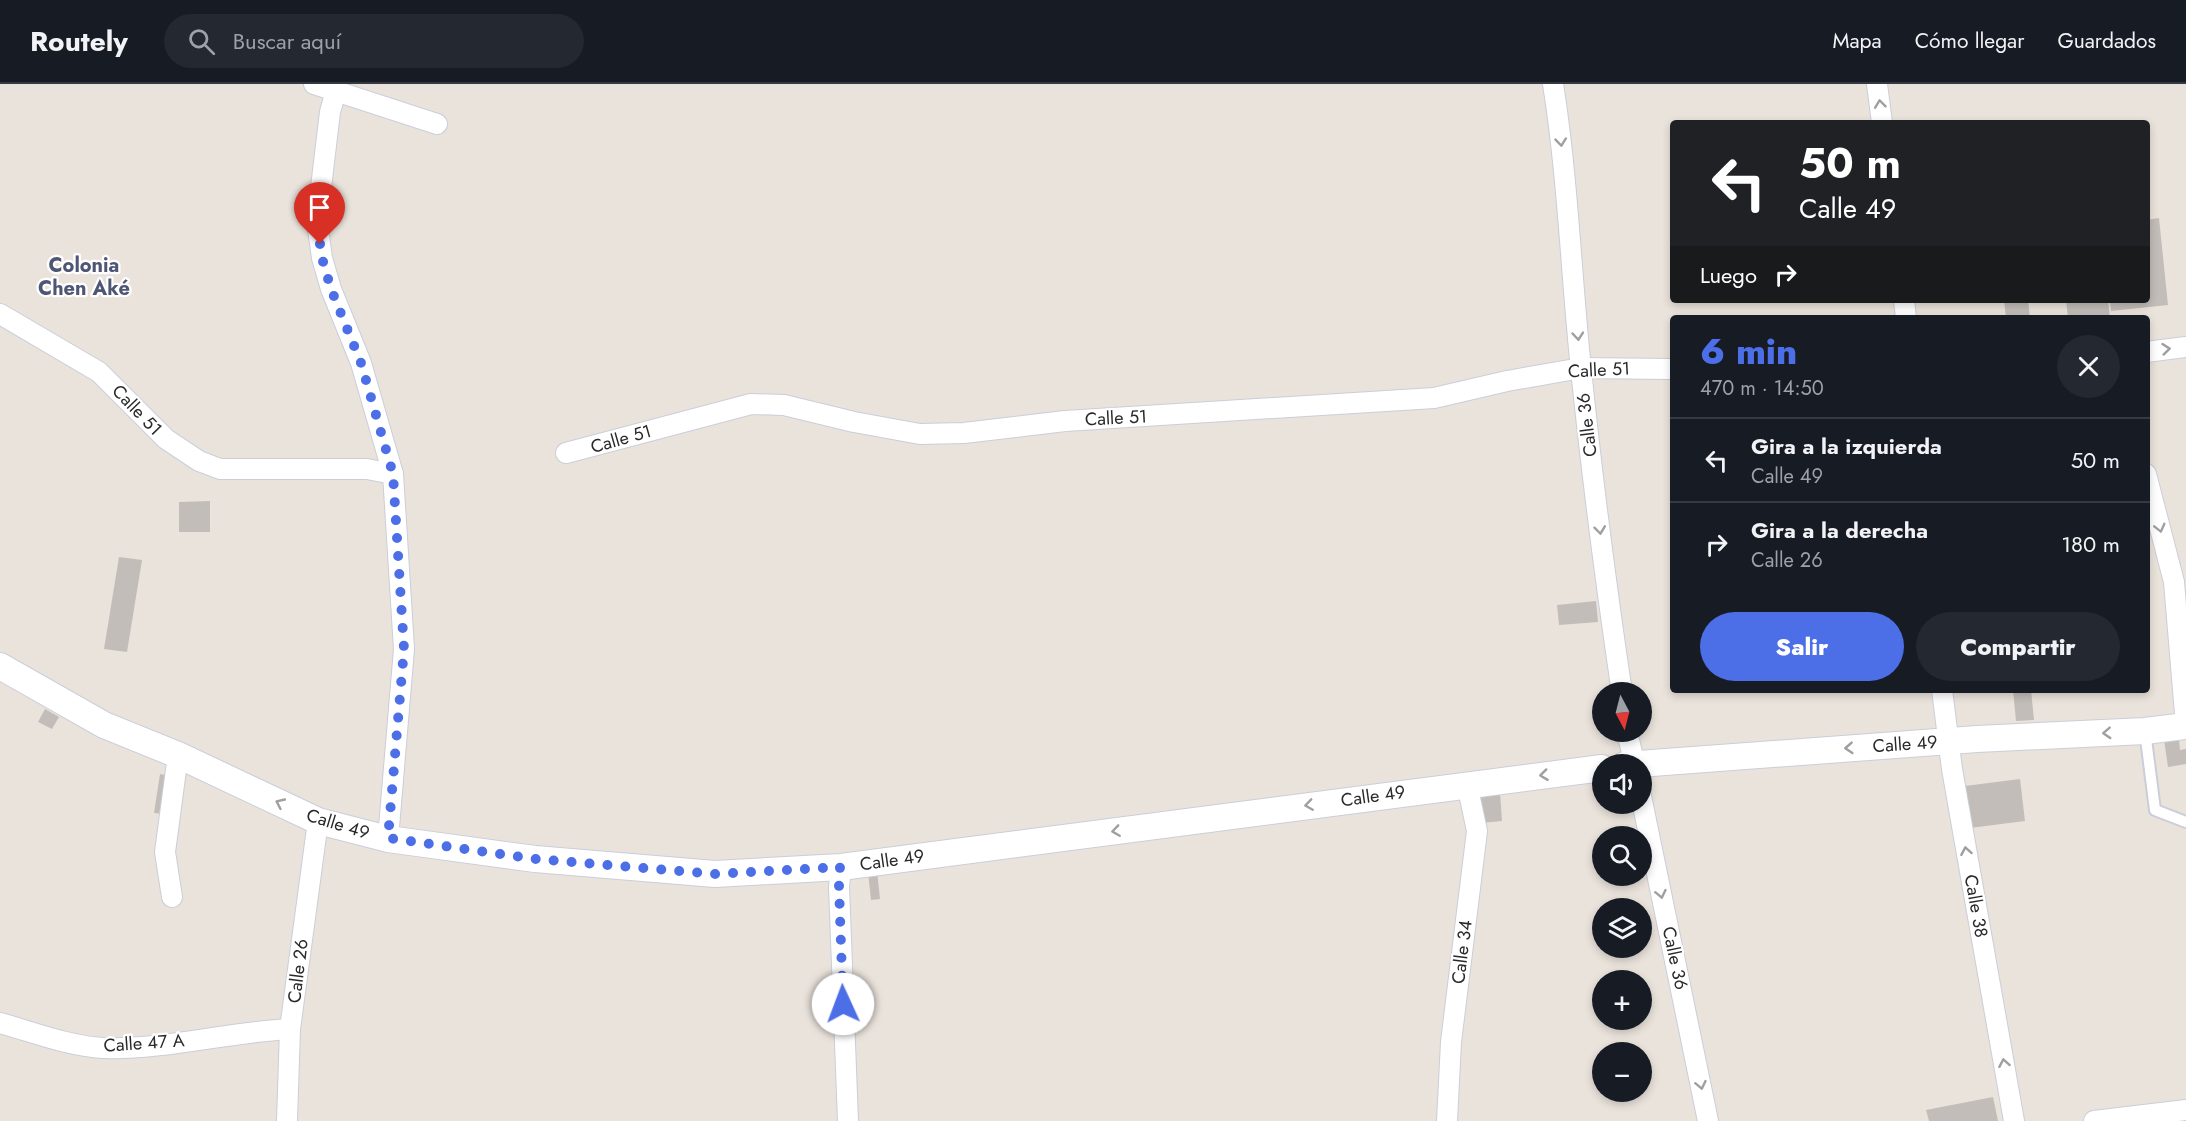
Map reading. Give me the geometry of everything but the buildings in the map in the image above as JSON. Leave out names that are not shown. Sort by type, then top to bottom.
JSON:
[{"type":"street","points":[[314,84],[437,124]]},
{"type":"street","name":"Calle 36","points":[[1553,84],[1561,137],[1581,368],[1606,583],[1620,682]]},
{"type":"street","points":[[1877,84],[1882,120]]},
{"type":"street","points":[[336,91],[330,112],[319,204],[318,229],[322,258],[331,289],[361,363],[393,474],[404,649],[388,838]]},
{"type":"street","name":"Calle 51","points":[[0,314],[99,372],[166,439],[199,461],[220,469],[367,469],[393,474]]},
{"type":"street","points":[[2150,352],[2186,347]]},
{"type":"street","name":"Calle 51","points":[[566,453],[751,404],[784,405],[920,434],[964,433],[1065,421],[1434,398],[1507,381],[1581,368],[1670,369]]},
{"type":"street","points":[[2150,487],[2180,582],[2186,726]]},
{"type":"street","name":"Calle 49","points":[[0,666],[104,725],[178,755],[318,821],[388,838],[535,859],[715,874],[840,867],[1592,769]]},
{"type":"street","name":"Calle 38","points":[[1942,693],[1948,741],[2014,1121]]},
{"type":"street","name":"Calle 49","points":[[1652,763],[1948,741],[2145,731],[2186,726]]},
{"type":"street","points":[[172,897],[165,852],[178,755]]},
{"type":"street","name":"Calle 34","points":[[1447,1121],[1451,1042],[1478,831],[1467,784]]},
{"type":"street","name":"Calle 36","points":[[1645,814],[1708,1121]]},
{"type":"street","name":"Calle 26","points":[[287,1121],[290,1029],[318,821]]},
{"type":"street","points":[[840,867],[848,1121]]},
{"type":"street","name":"Calle 47 A","points":[[0,1023],[69,1042],[101,1048],[135,1047],[290,1029]]},
{"type":"street","points":[[2094,1121],[2186,1110]]},
{"type":"lane","points":[[2145,731],[2155,810],[2186,822]]},
{"type":"district","name":"Colonia Chen Aké","points":[[84,276]]},
{"type":"route","points":[[320,244],[331,289],[361,363],[393,474],[404,649],[388,838],[535,859],[715,874],[840,867],[843,1004]]}]
